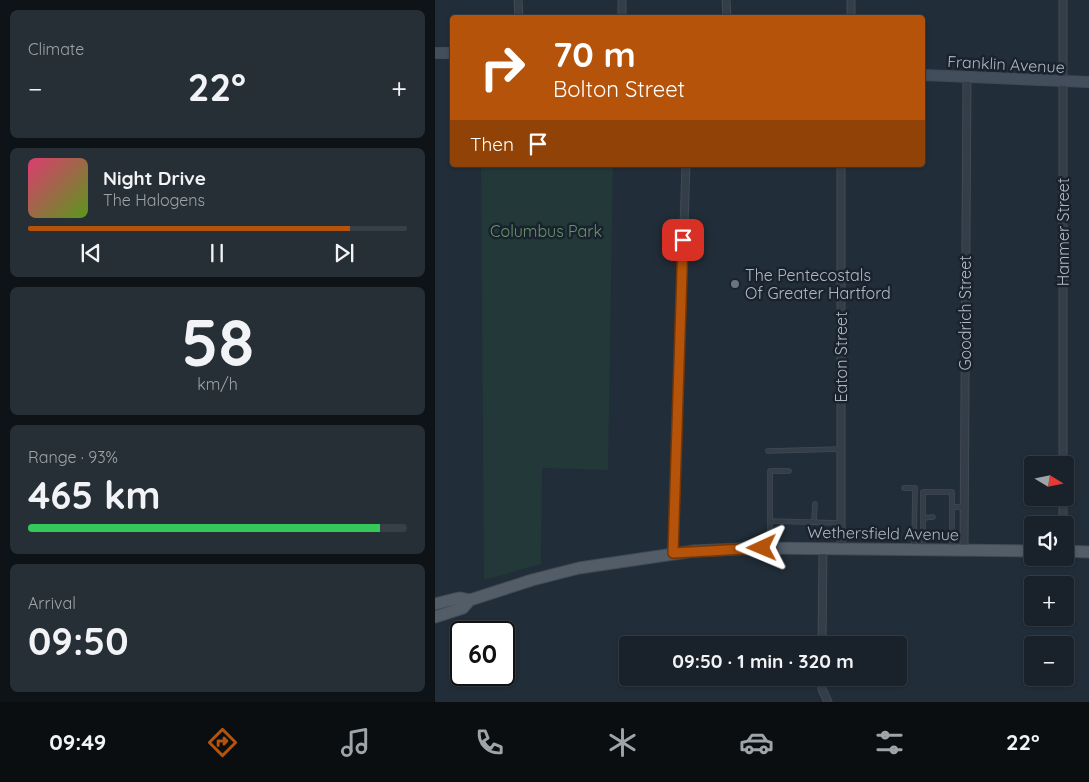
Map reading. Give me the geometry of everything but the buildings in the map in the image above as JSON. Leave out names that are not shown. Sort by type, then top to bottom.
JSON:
[{"type":"main road","points":[[435,53],[450,54]]},
{"type":"main road","name":"Franklin Avenue","points":[[925,75],[1089,82]]},
{"type":"main road","name":"Wethersfield Avenue","points":[[470,600],[533,580],[573,570],[673,553],[770,548],[1024,551]]},
{"type":"main road","points":[[1074,551],[1089,552]]},
{"type":"main road","points":[[435,604],[459,598],[470,600]]},
{"type":"main road","points":[[435,617],[463,608],[470,600]]},
{"type":"street","points":[[519,0],[519,15]]},
{"type":"street","points":[[622,0],[622,15]]},
{"type":"street","points":[[727,0],[727,15]]},
{"type":"street","points":[[851,0],[851,15]]},
{"type":"street","name":"Hanmer Street","points":[[1063,0],[1063,456]]},
{"type":"street","name":"Goodrich Street","points":[[964,550],[967,77]]},
{"type":"street","points":[[673,553],[686,167]]},
{"type":"street","name":"Eaton Street","points":[[841,167],[841,549]]},
{"type":"street","points":[[822,636],[823,549]]},
{"type":"street","points":[[822,686],[828,702]]},
{"type":"lane","points":[[768,451],[841,449]]},
{"type":"lane","points":[[770,548],[770,471],[789,471]]},
{"type":"lane","points":[[903,488],[915,488],[919,550]]},
{"type":"lane","points":[[919,550],[923,534],[923,492],[952,492],[952,550]]},
{"type":"lane","points":[[814,522],[815,504]]},
{"type":"lane","points":[[952,508],[964,507]]},
{"type":"lane","points":[[923,518],[933,517]]},
{"type":"lane","points":[[945,517],[952,517]]},
{"type":"lane","points":[[770,521],[841,523]]},
{"type":"lane","points":[[923,534],[952,534]]},
{"type":"green space","name":"Columbus Park","points":[[481,167],[613,167],[608,470],[542,468],[541,564],[484,580]]},
{"type":"place","name":"The Pentecostals Of Greater Hartford","points":[[735,284]]},
{"type":"route","points":[[683,240],[673,553],[762,548]]}]
